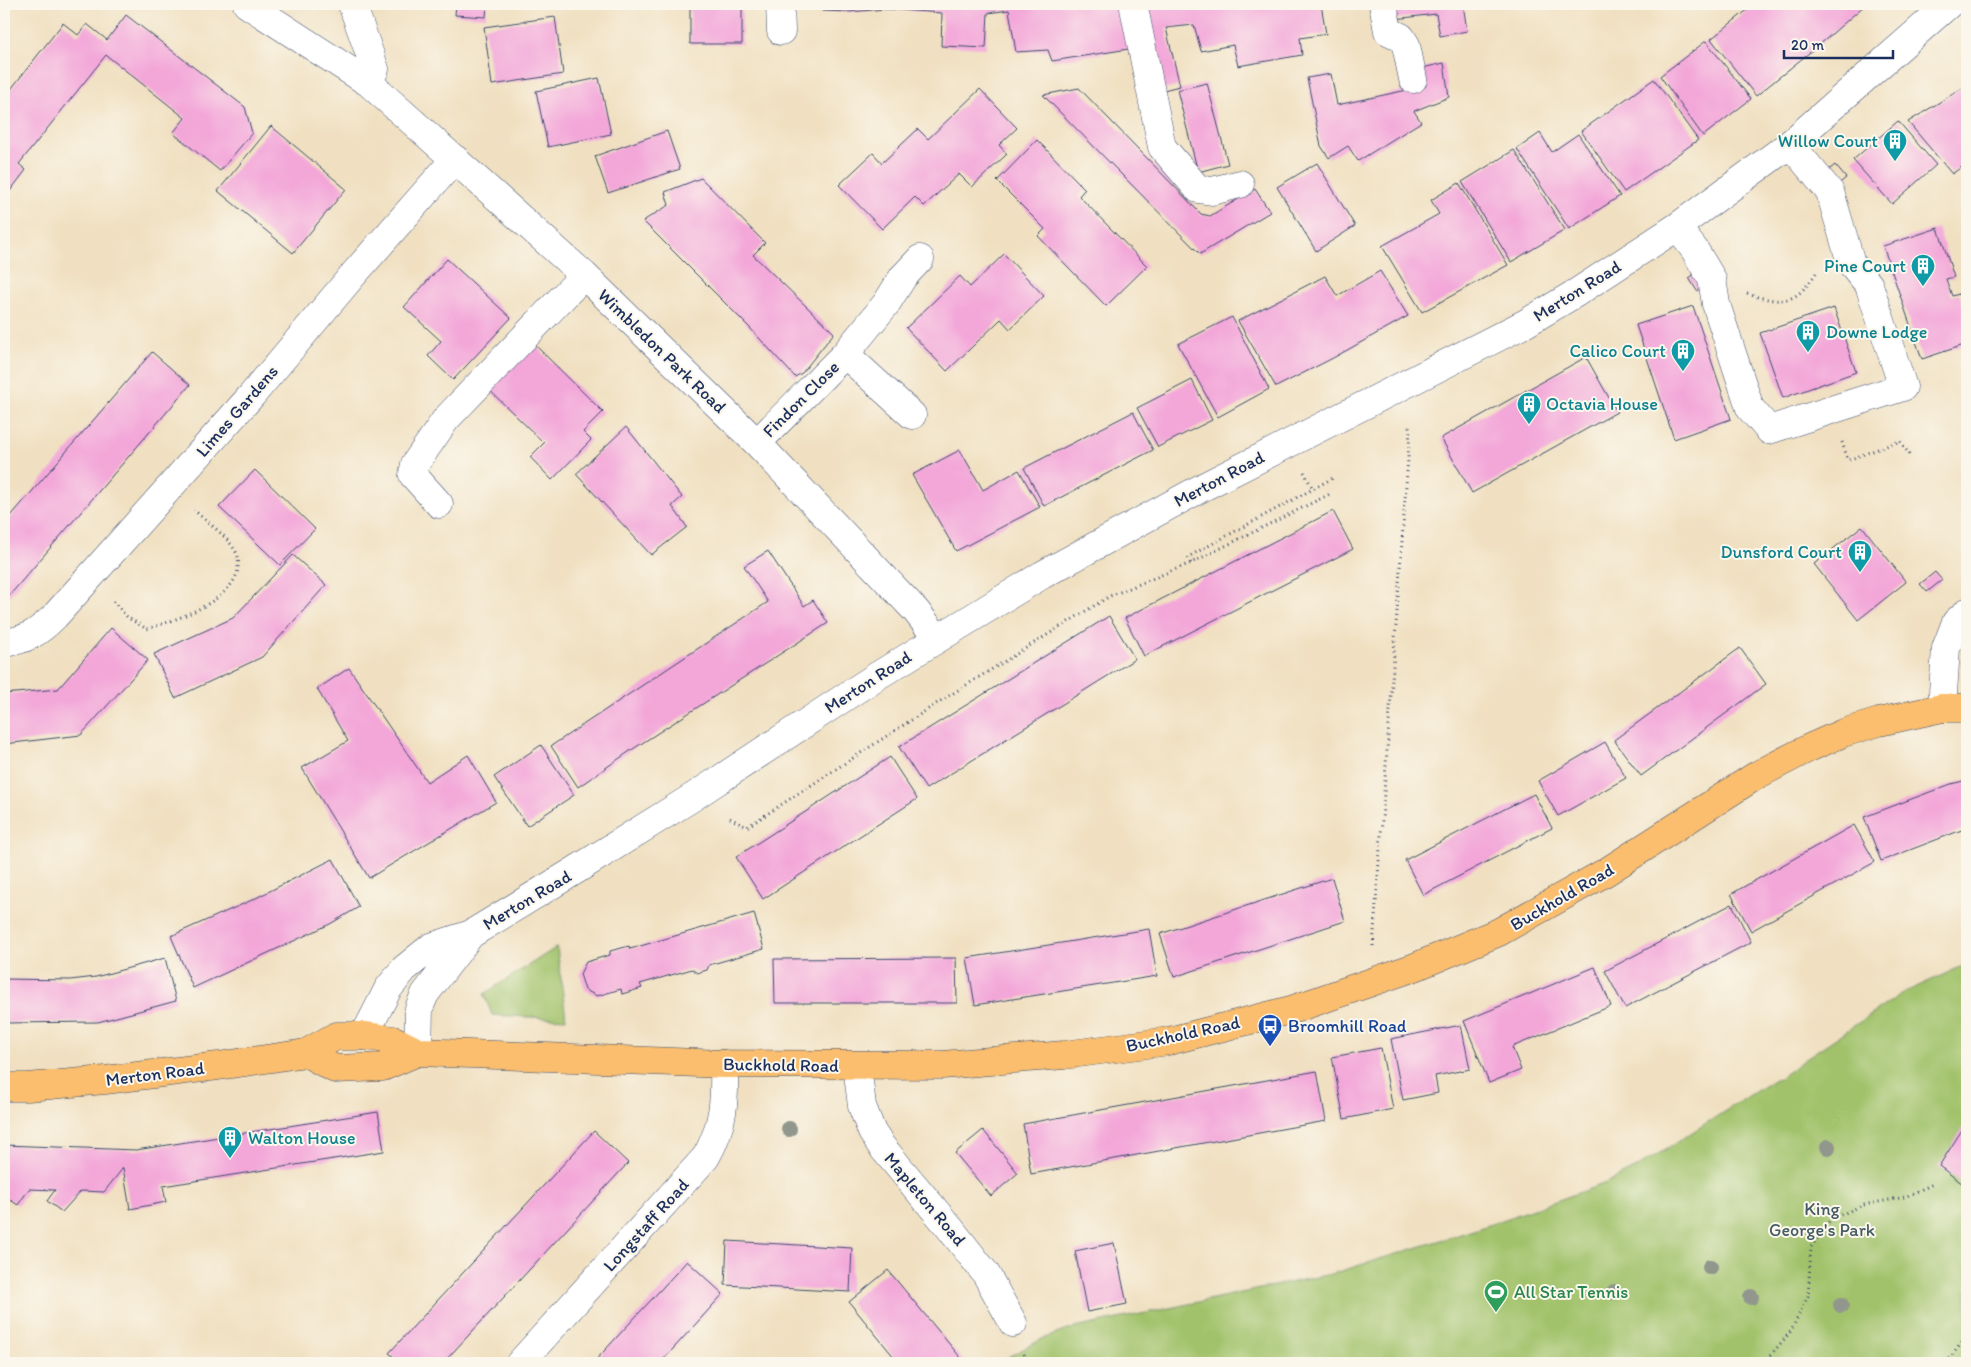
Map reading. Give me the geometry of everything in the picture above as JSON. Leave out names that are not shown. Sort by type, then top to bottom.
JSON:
[{"type":"main road","name":"Buckhold Road","points":[[418,1052],[724,1064],[942,1065],[1001,1061],[1160,1042],[1302,1006],[1415,967],[1499,932],[1606,872],[1757,775],[1809,748],[1861,727],[1955,708]]},
{"type":"main road","name":"Merton Road","points":[[4,1086],[28,1087],[105,1080],[306,1053],[336,1036],[364,1036],[394,1040],[418,1052]]},
{"type":"main road","points":[[306,1053],[335,1069],[383,1067],[418,1052]]},
{"type":"street","name":"Wimbledon Park Road","points":[[247,4],[369,83],[584,275],[757,443],[913,607],[937,638]]},
{"type":"street","points":[[352,4],[375,68],[369,83]]},
{"type":"street","points":[[780,4],[781,31]]},
{"type":"street","points":[[1383,4],[1388,31],[1401,36],[1406,45],[1413,79]]},
{"type":"street","name":"Merton Road","points":[[364,1036],[382,998],[404,969],[431,947],[471,934],[693,797],[937,638],[1042,575],[1205,486],[1526,323],[1576,293],[1677,227],[1790,144],[1948,4]]},
{"type":"street","points":[[1134,8],[1162,146],[1198,189],[1212,191],[1240,184]]},
{"type":"street","points":[[1677,227],[1712,279],[1716,304],[1750,408],[1769,430],[1903,387],[1869,285],[1851,264],[1830,192],[1790,144]]},
{"type":"street","name":"Limes Gardens","points":[[4,643],[18,641],[40,631],[88,580],[252,395],[353,275],[455,159]]},
{"type":"street","name":"Findon Close","points":[[757,443],[845,354],[886,304],[903,277],[920,259]]},
{"type":"street","points":[[439,504],[413,475],[415,464],[446,419],[584,275]]},
{"type":"street","name":"Findon Close","points":[[845,354],[912,415]]},
{"type":"street","points":[[1955,708],[1946,648],[1956,622],[1967,612]]},
{"type":"street","name":"Merton Road","points":[[418,1052],[419,1008],[425,994],[471,934]]},
{"type":"street","name":"Longstaff Road","points":[[520,1363],[706,1157],[720,1127],[724,1088],[724,1064]]},
{"type":"street","name":"Mapleton Road","points":[[857,1066],[862,1106],[872,1132],[882,1147],[986,1274],[1013,1323]]},
{"type":"path","points":[[1715,289],[1723,287],[1777,300],[1794,297],[1806,289],[1829,253],[1843,238]]},
{"type":"path","points":[[1373,946],[1403,544],[1410,430],[1408,423]]},
{"type":"path","points":[[1848,460],[1900,441],[1911,457]]},
{"type":"path","points":[[1304,471],[1313,489]]},
{"type":"path","points":[[1191,563],[1188,557],[1333,478]]},
{"type":"path","points":[[88,580],[119,606],[128,618],[147,630],[173,621],[217,599],[236,578],[239,559],[232,545],[169,488]]},
{"type":"path","points":[[730,818],[747,827],[939,702],[1110,596],[1191,563],[1332,493]]},
{"type":"path","points":[[1764,1363],[1792,1331],[1808,1296],[1811,1247],[1831,1219],[1864,1205],[1905,1196],[1933,1184]]},
{"type":"path","points":[[1946,1363],[1967,1336]]},
{"type":"green space","points":[[557,947],[566,1019],[492,1015],[484,994]]},
{"type":"green space","name":"King George's Park","points":[[1967,964],[1967,1363],[997,1363],[1042,1339],[1070,1329],[1331,1274],[1480,1228],[1606,1183],[1638,1167],[1775,1079],[1780,1078],[1806,1058],[1903,993]]},
{"type":"building","points":[[456,4],[487,4],[486,17],[455,15]]},
{"type":"building","points":[[690,4],[742,4],[742,44],[690,44]]},
{"type":"building","points":[[820,4],[1321,4],[1326,34],[1300,38],[1302,55],[1238,66],[1233,45],[1201,51],[1194,25],[1166,28],[1180,86],[1159,91],[1135,48],[1052,61],[1048,50],[1016,52],[1009,10],[988,13],[986,48],[941,46],[942,13],[886,9],[849,12],[822,11]]},
{"type":"building","points":[[1393,4],[1463,4],[1467,31],[1440,36],[1436,14],[1395,19]]},
{"type":"building","points":[[1755,4],[1866,4],[1756,96],[1711,39]]},
{"type":"building","points":[[126,15],[245,107],[252,133],[220,171],[173,133],[185,118],[106,55],[19,164],[26,170],[4,199],[4,98],[63,23],[78,35],[87,24],[107,40]]},
{"type":"building","points":[[555,17],[563,74],[492,85],[484,27]]},
{"type":"building","points":[[1706,41],[1751,99],[1703,136],[1660,76]]},
{"type":"building","points":[[1444,63],[1449,97],[1414,111],[1421,122],[1358,161],[1348,146],[1329,158],[1321,146],[1307,78],[1331,74],[1337,105],[1426,86],[1422,68]]},
{"type":"building","points":[[599,78],[611,134],[548,147],[536,91]]},
{"type":"building","points":[[1654,79],[1698,140],[1624,192],[1581,131]]},
{"type":"building","points":[[1207,83],[1228,164],[1198,172],[1177,90]]},
{"type":"building","points":[[1967,85],[1967,163],[1952,174],[1908,122]]},
{"type":"building","points":[[1079,88],[1201,214],[1210,216],[1255,189],[1270,212],[1200,254],[1043,95]]},
{"type":"building","points":[[980,89],[1017,128],[999,145],[1007,154],[972,187],[959,174],[924,206],[915,197],[882,229],[839,185],[873,153],[882,163],[918,129],[928,139]]},
{"type":"building","name":"Willow Court","points":[[1898,121],[1936,165],[1892,204],[1853,160]]},
{"type":"building","points":[[271,126],[346,189],[293,253],[218,191]]},
{"type":"building","points":[[667,131],[680,169],[608,193],[595,156]]},
{"type":"building","points":[[1540,133],[1552,152],[1578,134],[1620,196],[1569,229],[1517,149]]},
{"type":"building","points":[[1037,140],[1085,189],[1079,196],[1147,266],[1106,306],[1038,236],[1045,229],[997,181]]},
{"type":"building","points":[[1514,150],[1565,230],[1511,262],[1462,182]]},
{"type":"building","points":[[1317,163],[1355,226],[1316,251],[1277,187]]},
{"type":"building","points":[[1835,165],[1846,178],[1836,186],[1825,173]]},
{"type":"building","points":[[701,178],[765,243],[753,255],[834,333],[802,373],[795,377],[749,327],[643,221],[669,205],[665,192]]},
{"type":"building","points":[[1459,183],[1508,265],[1422,312],[1382,246],[1439,214],[1431,200]]},
{"type":"building","name":"Pine Court","points":[[1938,228],[1954,277],[1946,279],[1952,296],[1959,294],[1967,318],[1967,344],[1922,359],[1883,246]]},
{"type":"building","points":[[1004,254],[1044,296],[1010,329],[1001,319],[947,371],[906,328],[960,276],[970,287]]},
{"type":"building","points":[[447,259],[511,318],[453,380],[428,356],[441,341],[404,307]]},
{"type":"building","points":[[1380,271],[1408,316],[1276,387],[1238,321],[1325,276],[1337,296]]},
{"type":"building","points":[[1699,271],[1707,284],[1697,291],[1689,278]]},
{"type":"building","name":"Calico Court","points":[[1693,306],[1731,419],[1674,439],[1636,325]]},
{"type":"building","name":"Downe Lodge","points":[[1834,308],[1856,372],[1783,398],[1760,333]]},
{"type":"building","points":[[1232,317],[1269,389],[1218,417],[1178,344]]},
{"type":"building","points":[[529,339],[603,412],[583,432],[591,440],[552,480],[530,457],[544,443],[484,385]]},
{"type":"building","points":[[152,352],[190,385],[9,596],[4,591],[4,524]]},
{"type":"building","name":"Octavia House","points":[[1586,357],[1617,412],[1472,493],[1441,438]]},
{"type":"building","points":[[1192,380],[1212,420],[1158,447],[1137,408]]},
{"type":"building","points":[[1133,412],[1153,450],[1044,506],[1024,468]]},
{"type":"building","points":[[626,427],[682,497],[672,506],[687,527],[651,555],[576,474]]},
{"type":"building","points":[[960,450],[983,490],[1019,470],[1040,507],[956,551],[912,475]]},
{"type":"building","points":[[255,470],[315,529],[280,565],[219,507]]},
{"type":"building","points":[[1333,511],[1353,549],[1144,656],[1125,618]]},
{"type":"building","name":"Dunsford Court","points":[[1862,526],[1906,582],[1858,620],[1814,564]]},
{"type":"building","points":[[768,551],[804,606],[813,600],[828,623],[633,749],[578,787],[551,746],[768,602],[744,566]]},
{"type":"building","points":[[293,555],[326,585],[262,657],[175,698],[154,654],[233,618]]},
{"type":"building","points":[[1935,572],[1942,580],[1927,592],[1920,584]]},
{"type":"building","points":[[1109,616],[1135,659],[926,789],[899,747]]},
{"type":"building","points":[[111,628],[148,660],[81,735],[4,744],[4,694],[58,689]]},
{"type":"building","points":[[1740,648],[1766,684],[1641,776],[1614,740]]},
{"type":"building","points":[[349,668],[427,782],[468,755],[496,802],[369,878],[302,768],[348,741],[317,689]]},
{"type":"building","points":[[1605,742],[1626,778],[1558,816],[1538,781]]},
{"type":"building","points":[[541,745],[574,795],[527,826],[494,777]]},
{"type":"building","points":[[890,757],[917,799],[763,899],[736,857]]},
{"type":"building","points":[[1967,780],[1967,828],[1881,861],[1864,817],[1951,784]]},
{"type":"building","points":[[1534,794],[1552,828],[1423,895],[1405,860]]},
{"type":"building","points":[[1854,825],[1875,862],[1751,931],[1731,894]]},
{"type":"building","points":[[333,859],[359,907],[330,924],[193,988],[171,936],[252,900]]},
{"type":"building","points":[[1332,878],[1345,921],[1174,977],[1160,934]]},
{"type":"building","points":[[1732,904],[1751,942],[1625,1008],[1605,971]]},
{"type":"building","points":[[754,913],[764,949],[709,965],[707,970],[697,973],[692,969],[640,984],[642,988],[622,994],[621,989],[597,996],[585,990],[580,974],[586,962],[610,955],[610,951],[629,946],[630,949]]},
{"type":"building","points":[[1149,929],[1157,976],[975,1005],[967,958]]},
{"type":"building","points":[[165,958],[176,1001],[98,1022],[4,1023],[4,979],[70,980],[96,977]]},
{"type":"building","points":[[956,958],[957,1003],[775,1003],[774,959]]},
{"type":"building","points":[[1595,967],[1611,1006],[1512,1047],[1521,1070],[1489,1083],[1464,1021]]},
{"type":"building","points":[[1461,1025],[1470,1069],[1435,1076],[1438,1093],[1403,1100],[1391,1039]]},
{"type":"building","points":[[1381,1048],[1393,1109],[1344,1119],[1332,1057]]},
{"type":"building","points":[[1317,1071],[1326,1121],[1031,1174],[1023,1124]]},
{"type":"building","name":"Walton House","points":[[378,1112],[384,1151],[163,1186],[166,1202],[130,1209],[123,1168],[104,1192],[81,1191],[62,1212],[47,1201],[55,1190],[29,1189],[18,1205],[4,1196],[4,1145],[136,1150]]},
{"type":"building","points":[[1967,1122],[1967,1187],[1939,1166]]},
{"type":"building","points":[[983,1130],[1018,1173],[991,1196],[955,1153]]},
{"type":"building","points":[[594,1131],[628,1163],[443,1363],[401,1363],[389,1353]]},
{"type":"building","points":[[727,1241],[852,1248],[850,1292],[725,1285]]},
{"type":"building","points":[[1114,1243],[1127,1304],[1087,1312],[1075,1251]]},
{"type":"building","points":[[687,1261],[723,1294],[662,1361],[660,1363],[593,1363]]},
{"type":"building","points":[[888,1270],[965,1363],[899,1363],[849,1302]]},
{"type":"place","name":"Willow Court","points":[[1895,162]]},
{"type":"place","name":"Pine Court","points":[[1923,287]]},
{"type":"place","name":"Downe Lodge","points":[[1808,353]]},
{"type":"place","name":"Calico Court","points":[[1683,372]]},
{"type":"place","name":"Octavia House","points":[[1529,425]]},
{"type":"place","name":"Dunsford Court","points":[[1860,573]]},
{"type":"place","name":"Broomhill Road","points":[[1270,1047]]},
{"type":"place","name":"Walton House","points":[[230,1159]]},
{"type":"place","name":"All Star Tennis","points":[[1496,1313]]}]
